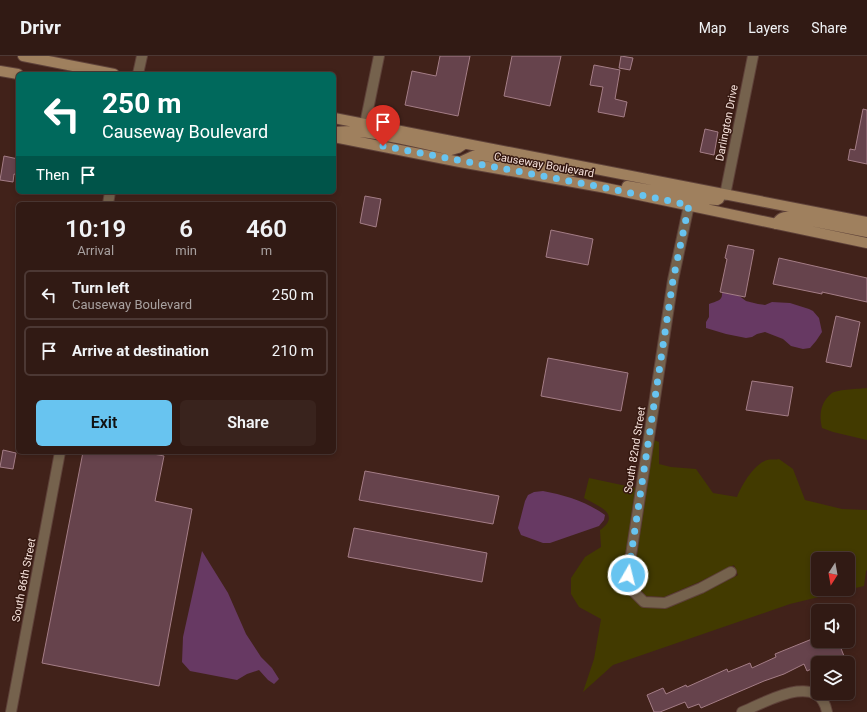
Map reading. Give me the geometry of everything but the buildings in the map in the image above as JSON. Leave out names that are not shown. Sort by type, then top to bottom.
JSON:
[{"type":"main road","points":[[23,56],[104,72]]},
{"type":"main road","points":[[0,71],[16,74]]},
{"type":"main road","name":"Causeway Boulevard","points":[[336,118],[867,222]]},
{"type":"main road","points":[[336,132],[339,130],[360,132],[450,150],[465,144]]},
{"type":"main road","name":"Causeway Boulevard","points":[[336,137],[460,162],[601,187],[867,243]]},
{"type":"main road","points":[[460,162],[473,156],[481,156],[554,170],[572,171],[591,169]]},
{"type":"main road","points":[[601,187],[629,186],[717,200],[725,195]]},
{"type":"main road","points":[[776,224],[781,218],[791,217],[867,232]]},
{"type":"street","points":[[138,72],[142,56]]},
{"type":"street","points":[[365,124],[379,56]]},
{"type":"street","name":"Darlington Drive","points":[[725,195],[753,56]]},
{"type":"street","name":"South 82nd Street","points":[[689,205],[673,280],[628,575],[633,590],[644,602],[665,603],[701,588],[731,572]]},
{"type":"street","name":"South 86th Street","points":[[11,712],[60,454]]},
{"type":"street","points":[[742,712],[790,692],[799,690],[811,692],[817,695],[824,703],[826,712]]},
{"type":"shaded area","points":[[722,292],[738,295],[746,301],[758,304],[765,305],[772,302],[790,303],[809,309],[819,318],[822,332],[810,348],[803,349],[791,346],[783,339],[765,332],[746,338],[706,328],[706,322],[709,317],[709,304],[720,299],[722,297]]},
{"type":"shaded area","points":[[867,388],[867,440],[822,428],[821,409],[825,401],[832,393],[844,390]]},
{"type":"shaded area","points":[[654,440],[659,442],[659,464],[671,467],[696,469],[713,493],[737,497],[745,481],[757,466],[767,460],[779,459],[793,469],[805,500],[842,509],[867,510],[867,570],[864,586],[855,588],[855,552],[811,552],[811,596],[823,596],[790,604],[613,665],[583,692],[594,659],[601,619],[579,607],[571,594],[571,578],[585,557],[601,547],[600,530],[609,519],[606,511],[584,498],[589,478],[636,488],[623,574],[629,595],[643,607],[666,608],[703,593],[738,575],[734,565],[664,597],[646,596],[637,587],[634,574]]},
{"type":"shaded area","points":[[543,491],[568,497],[591,506],[605,515],[604,520],[599,526],[550,543],[543,543],[521,535],[518,528],[528,495],[534,492]]},
{"type":"shaded area","points":[[202,551],[228,593],[246,634],[261,657],[272,668],[279,679],[274,684],[259,670],[247,674],[237,680],[190,671],[182,662],[183,637]]},
{"type":"route","points":[[383,146],[689,205],[673,280],[628,575]]}]
